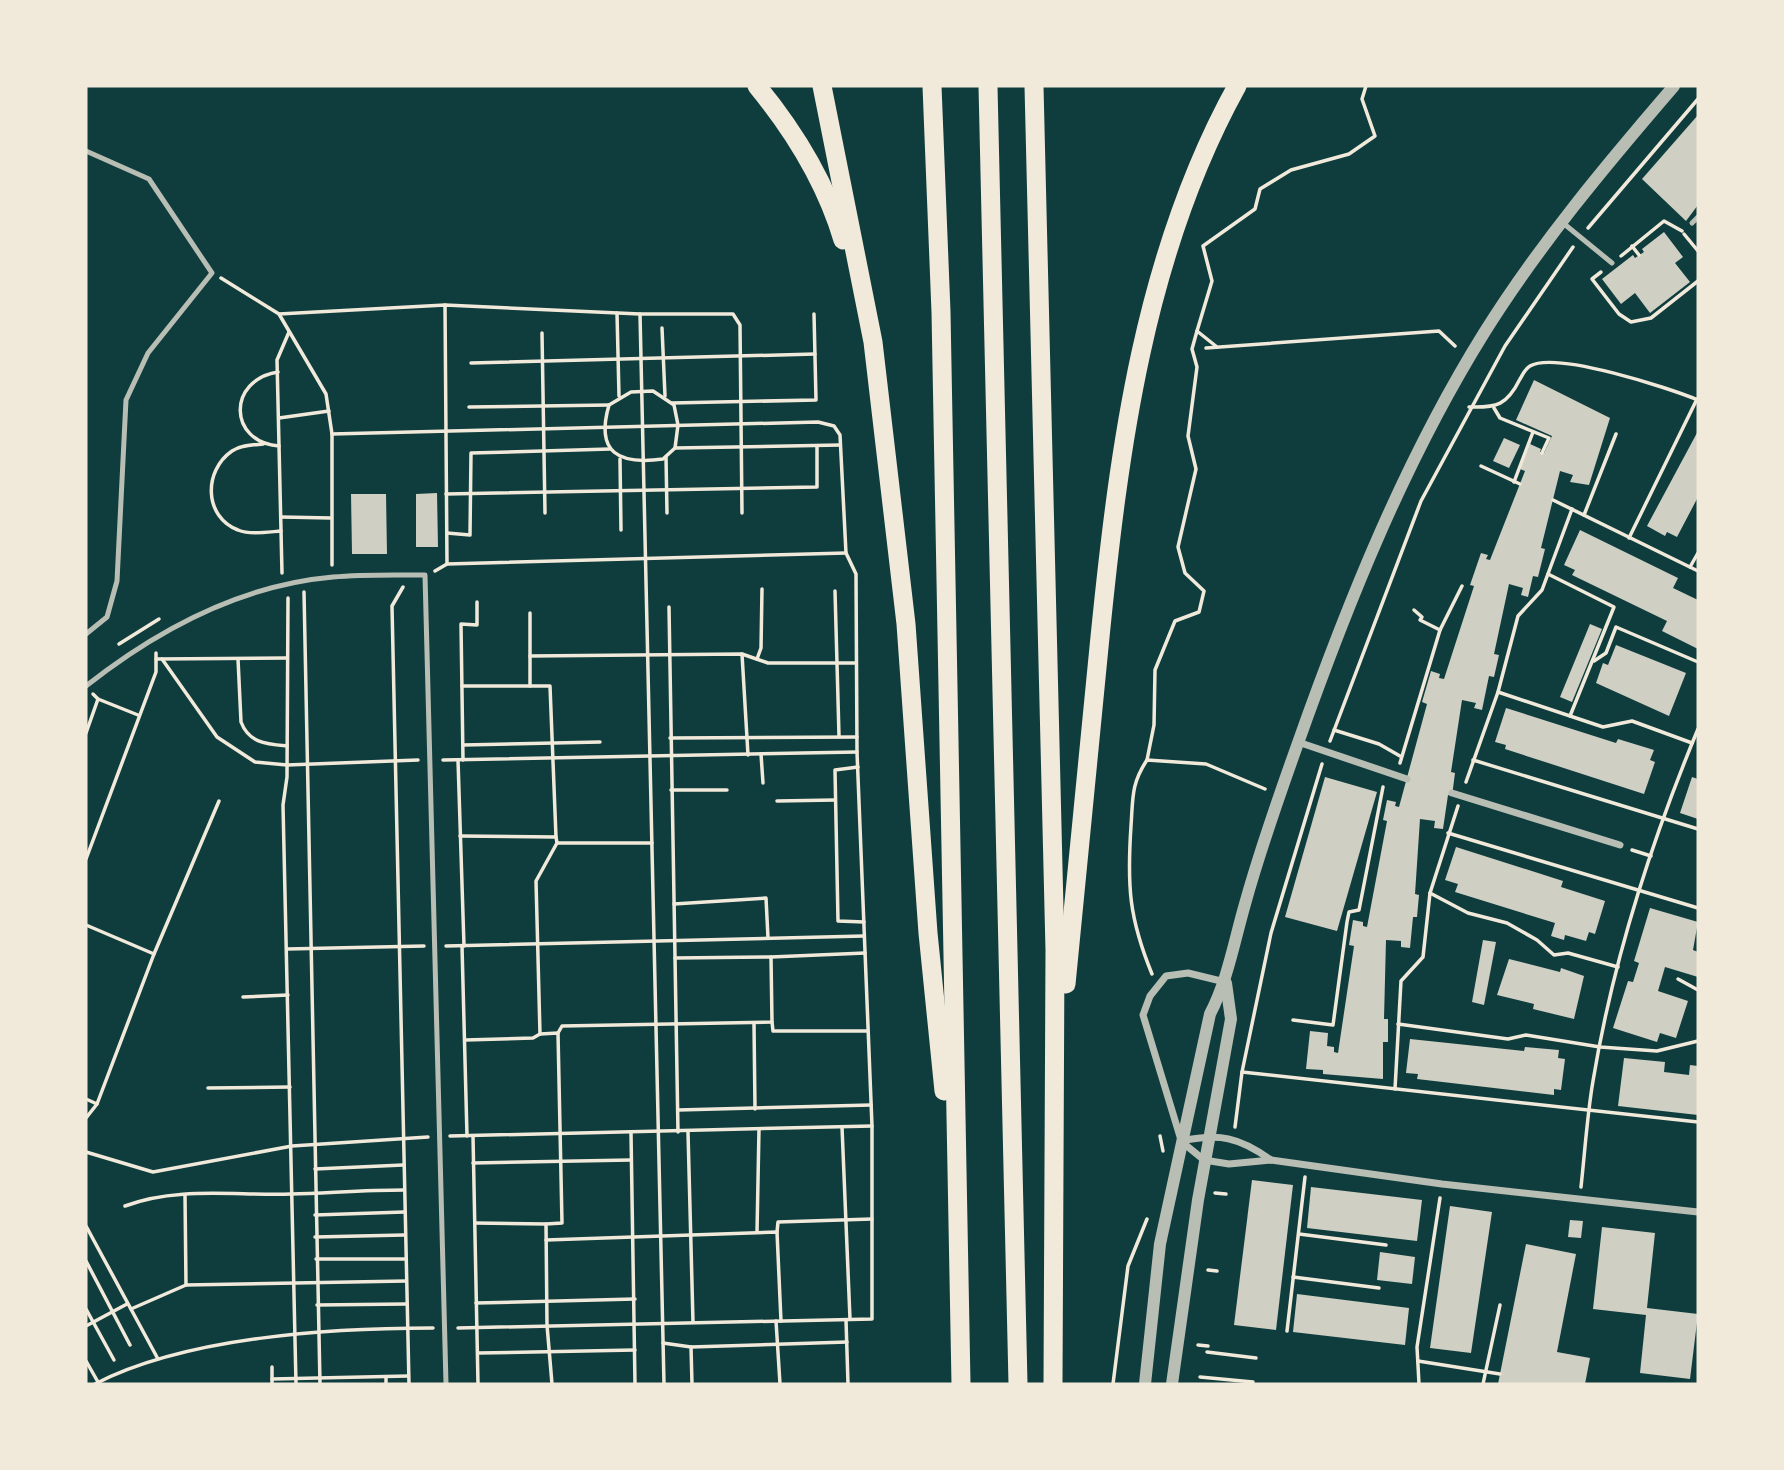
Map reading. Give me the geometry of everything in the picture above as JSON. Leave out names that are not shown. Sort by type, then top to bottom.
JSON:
[{"type":"highway","points":[[757,86],[802,146],[837,220],[873,342]]},
{"type":"highway","points":[[822,86],[873,342],[906,624],[928,933],[958,1228]]},
{"type":"highway","points":[[932,86],[941,326],[961,1384]]},
{"type":"highway","points":[[988,86],[1018,1384]]},
{"type":"highway","points":[[1034,86],[1046,488],[1056,1076],[1053,1384]]},
{"type":"highway","points":[[1056,1076],[1110,538],[1134,382],[1157,287],[1184,207],[1209,142],[1237,86]]},
{"type":"street","points":[[1145,1384],[1160,1244],[1210,1014],[1226,982],[1245,902],[1298,742],[1380,533],[1431,426],[1485,332],[1561,222],[1674,86]]},
{"type":"street","points":[[1298,742],[1407,779]]},
{"type":"street","points":[[1452,793],[1623,846]]},
{"type":"street","points":[[1226,982],[1178,973],[1166,976],[1156,986],[1143,1015],[1181,1142],[1205,1160],[1245,1165],[1270,1160],[1450,1185],[1698,1212]]},
{"type":"street","points":[[1172,1384],[1209,1135],[1231,1020],[1226,982]]},
{"type":"street","points":[[1181,1142],[1209,1135],[1249,1145],[1270,1160]]},
{"type":"lane","points":[[86,151],[149,179],[212,273],[149,353],[126,400],[117,581],[107,617],[86,634]]},
{"type":"lane","points":[[1692,223],[1698,217]]},
{"type":"lane","points":[[1561,222],[1612,263]]},
{"type":"lane","points":[[86,686],[156,636],[204,611],[288,585],[333,577],[425,575],[446,1384]]},
{"type":"path","points":[[1156,986],[1138,941],[1127,882],[1135,779],[1147,760],[1154,725],[1154,670],[1175,621],[1199,612],[1204,591],[1185,573],[1178,547],[1195,469],[1188,436],[1197,367],[1192,349],[1212,281],[1203,246],[1255,209],[1260,189],[1291,170],[1349,155],[1375,136],[1362,99],[1366,86]]},
{"type":"path","points":[[1401,757],[1379,744],[1334,730],[1407,532],[1469,407],[1505,346],[1581,236],[1698,99]]},
{"type":"path","points":[[1698,251],[1684,233],[1664,221],[1592,279],[1619,314],[1631,322],[1651,318],[1698,281]]},
{"type":"path","points":[[1632,246],[1639,255]]},
{"type":"path","points":[[212,273],[279,314],[326,394],[332,434],[333,577]]},
{"type":"path","points":[[279,314],[445,305],[640,314],[733,314],[740,325],[742,513]]},
{"type":"path","points":[[425,575],[445,568],[447,564],[445,305]]},
{"type":"path","points":[[617,313],[619,396]]},
{"type":"path","points":[[640,314],[664,1384]]},
{"type":"path","points":[[672,403],[816,400],[814,314]]},
{"type":"path","points":[[662,328],[665,396]]},
{"type":"path","points":[[1197,331],[1217,347]]},
{"type":"path","points":[[1206,348],[1439,331],[1455,346]]},
{"type":"path","points":[[282,573],[278,372],[281,348],[289,332]]},
{"type":"path","points":[[542,333],[545,513]]},
{"type":"path","points":[[471,363],[815,354]]},
{"type":"path","points":[[1469,407],[1494,408],[1512,395],[1526,369],[1539,363],[1630,376],[1698,400],[1629,538]]},
{"type":"path","points":[[264,444],[242,423],[240,407],[252,382],[278,372]]},
{"type":"path","points":[[642,391],[653,391],[665,396],[672,403],[678,425],[675,448],[666,457],[643,461],[620,459],[610,449],[605,427],[609,405],[619,396],[642,391]]},
{"type":"path","points":[[470,407],[609,405]]},
{"type":"path","points":[[1494,408],[1500,418],[1549,438],[1542,453]]},
{"type":"path","points":[[279,418],[328,411]]},
{"type":"path","points":[[86,1361],[97,1384],[116,1373],[192,1350],[318,1332],[872,1319],[872,1126],[857,752],[856,574],[846,553],[840,445],[834,426],[818,422],[332,434]]},
{"type":"path","points":[[1514,482],[1533,432]]},
{"type":"path","points":[[1584,515],[1616,434]]},
{"type":"path","points":[[675,448],[840,445]]},
{"type":"path","points":[[279,446],[243,446],[223,459],[212,478],[211,499],[220,517],[240,531],[281,531]]},
{"type":"path","points":[[446,494],[817,487],[817,446]]},
{"type":"path","points":[[447,533],[470,535],[471,453],[610,449]]},
{"type":"path","points":[[666,457],[667,513]]},
{"type":"path","points":[[620,459],[621,530]]},
{"type":"path","points":[[1481,466],[1520,484]]},
{"type":"path","points":[[1553,500],[1698,571]]},
{"type":"path","points":[[1395,1089],[1401,981],[1423,957],[1430,893],[1448,833],[1498,692],[1518,616],[1542,590],[1572,509]]},
{"type":"path","points":[[281,517],[332,518]]},
{"type":"path","points":[[447,564],[846,553]]},
{"type":"path","points":[[1690,567],[1698,553]]},
{"type":"path","points":[[1548,574],[1614,607],[1570,716]]},
{"type":"path","points":[[407,575],[402,593],[392,606],[409,1384]]},
{"type":"path","points":[[304,582],[313,1144],[320,1382]]},
{"type":"path","points":[[288,585],[287,765],[283,804],[296,1382]]},
{"type":"path","points":[[1396,775],[1440,630],[1462,586]]},
{"type":"path","points":[[757,659],[761,648],[762,589]]},
{"type":"path","points":[[835,591],[839,736]]},
{"type":"path","points":[[477,602],[477,625],[461,624],[463,745],[460,836],[465,1040],[474,1163],[478,1384]]},
{"type":"path","points":[[669,607],[678,1132]]},
{"type":"path","points":[[1414,610],[1422,617],[1420,620],[1440,630]]},
{"type":"path","points":[[530,613],[530,686]]},
{"type":"path","points":[[1592,662],[1606,653],[1616,627],[1698,662]]},
{"type":"path","points":[[86,859],[156,671],[156,636]]},
{"type":"path","points":[[530,656],[742,654],[768,663],[856,663]]},
{"type":"path","points":[[742,654],[748,755]]},
{"type":"path","points":[[156,659],[288,658]]},
{"type":"path","points":[[162,659],[217,737],[255,762],[287,765],[857,752]]},
{"type":"path","points":[[238,659],[241,722],[244,731],[257,741],[287,746]]},
{"type":"path","points":[[86,686],[98,699],[139,715]]},
{"type":"path","points":[[462,686],[550,686],[557,843],[537,881],[536,943],[540,1034]]},
{"type":"path","points":[[1498,692],[1603,727],[1632,721],[1692,743]]},
{"type":"path","points":[[86,733],[98,699]]},
{"type":"path","points":[[1581,1186],[1589,1109],[1618,967],[1639,889],[1698,729]]},
{"type":"path","points":[[670,738],[857,737]]},
{"type":"path","points":[[463,745],[600,742]]},
{"type":"path","points":[[761,754],[763,783]]},
{"type":"path","points":[[1147,760],[1206,764],[1265,789]]},
{"type":"path","points":[[1473,760],[1698,829]]},
{"type":"path","points":[[858,767],[835,770],[838,921],[864,922]]},
{"type":"path","points":[[1236,1121],[1242,1072],[1271,933],[1321,767]]},
{"type":"path","points":[[1293,1020],[1333,1025],[1346,922],[1349,912],[1359,910],[1383,787]]},
{"type":"path","points":[[671,790],[727,790]]},
{"type":"path","points":[[777,801],[835,800]]},
{"type":"path","points":[[86,1118],[97,1104],[154,954],[219,801]]},
{"type":"path","points":[[1448,833],[1698,908]]},
{"type":"path","points":[[460,836],[556,836]]},
{"type":"path","points":[[557,843],[652,843]]},
{"type":"path","points":[[1623,846],[1651,857]]},
{"type":"path","points":[[1430,893],[1468,913],[1507,923],[1537,940],[1554,955],[1568,953],[1618,967]]},
{"type":"path","points":[[674,904],[766,898],[768,938]]},
{"type":"path","points":[[86,925],[154,954]]},
{"type":"path","points":[[287,949],[864,936]]},
{"type":"path","points":[[675,958],[865,953]]},
{"type":"path","points":[[771,957],[772,1031],[868,1031]]},
{"type":"path","points":[[1678,979],[1698,990]]},
{"type":"path","points":[[243,996],[288,995]]},
{"type":"path","points":[[475,1223],[562,1223],[558,1033],[562,1026],[772,1022]]},
{"type":"path","points":[[754,1023],[755,1109]]},
{"type":"path","points":[[1398,1024],[1508,1039],[1526,1035],[1600,1047],[1657,1051],[1698,1041]]},
{"type":"path","points":[[465,1040],[533,1038],[540,1034],[558,1033]]},
{"type":"path","points":[[1242,1072],[1698,1122]]},
{"type":"path","points":[[208,1088],[290,1087]]},
{"type":"path","points":[[86,1099],[97,1104]]},
{"type":"path","points":[[678,1110],[871,1105]]},
{"type":"path","points":[[86,1152],[153,1172],[313,1144],[440,1136],[872,1126]]},
{"type":"path","points":[[842,1127],[847,1220],[848,1384]]},
{"type":"path","points":[[757,1233],[759,1129]]},
{"type":"path","points":[[688,1131],[693,1322]]},
{"type":"path","points":[[631,1133],[635,1384]]},
{"type":"path","points":[[1160,1136],[1164,1154]]},
{"type":"path","points":[[474,1163],[631,1160]]},
{"type":"path","points":[[314,1169],[403,1165]]},
{"type":"path","points":[[1287,1331],[1307,1166]]},
{"type":"path","points":[[125,1206],[148,1197],[404,1189]]},
{"type":"path","points":[[185,1195],[186,1285]]},
{"type":"path","points":[[1419,1384],[1418,1361],[1440,1198]]},
{"type":"path","points":[[315,1215],[404,1212]]},
{"type":"path","points":[[1113,1384],[1128,1266],[1148,1218]]},
{"type":"path","points":[[780,1384],[778,1222],[872,1219]]},
{"type":"path","points":[[546,1224],[546,1301],[552,1384]]},
{"type":"path","points":[[86,1226],[158,1359]]},
{"type":"path","points":[[546,1240],[777,1232]]},
{"type":"path","points":[[1299,1234],[1386,1245]]},
{"type":"path","points":[[316,1237],[405,1236]]},
{"type":"path","points":[[316,1259],[405,1259]]},
{"type":"path","points":[[86,1261],[130,1345]]},
{"type":"path","points":[[1208,1270],[1217,1271]]},
{"type":"path","points":[[1293,1278],[1379,1288]]},
{"type":"path","points":[[131,1309],[186,1285],[406,1281]]},
{"type":"path","points":[[476,1303],[635,1299]]},
{"type":"path","points":[[86,1326],[128,1304]]},
{"type":"path","points":[[317,1305],[406,1304]]},
{"type":"path","points":[[1483,1384],[1500,1305]]},
{"type":"path","points":[[86,1309],[114,1360]]},
{"type":"path","points":[[663,1343],[691,1347],[847,1342]]},
{"type":"path","points":[[1198,1345],[1208,1346]]},
{"type":"path","points":[[691,1347],[692,1384]]},
{"type":"path","points":[[478,1353],[635,1350]]},
{"type":"path","points":[[1207,1352],[1256,1358]]},
{"type":"path","points":[[1418,1361],[1500,1374]]},
{"type":"path","points":[[272,1367],[272,1382],[320,1382],[344,1378],[408,1376]]},
{"type":"path","points":[[386,1377],[386,1384]]},
{"type":"path","points":[[1200,1377],[1253,1382]]},
{"type":"path","points":[[344,1378],[344,1384]]},
{"type":"building","points":[[1698,115],[1698,205],[1686,221],[1642,179]]},
{"type":"building","points":[[1664,232],[1683,257],[1675,263],[1690,282],[1650,313],[1635,293],[1621,304],[1602,279],[1633,255],[1635,258],[1644,252],[1642,249]]},
{"type":"building","points":[[1534,380],[1610,418],[1589,485],[1570,482],[1573,475],[1560,471],[1541,548],[1545,549],[1538,577],[1533,576],[1528,597],[1521,595],[1523,588],[1509,584],[1494,654],[1499,655],[1494,677],[1489,676],[1482,710],[1474,708],[1476,703],[1462,700],[1451,772],[1455,773],[1452,796],[1448,795],[1443,829],[1434,828],[1435,821],[1420,819],[1415,894],[1419,895],[1417,917],[1413,917],[1410,948],[1401,947],[1401,941],[1386,940],[1384,1019],[1388,1019],[1388,1042],[1383,1042],[1383,1079],[1323,1074],[1323,1070],[1306,1069],[1310,1031],[1328,1033],[1327,1046],[1334,1047],[1334,1052],[1338,1053],[1354,946],[1349,945],[1353,920],[1363,922],[1363,926],[1367,927],[1387,821],[1383,820],[1387,800],[1396,802],[1395,806],[1399,807],[1427,704],[1422,702],[1431,671],[1440,674],[1439,678],[1444,679],[1474,586],[1470,585],[1481,553],[1488,555],[1486,559],[1490,560],[1525,471],[1520,469],[1530,444],[1544,453],[1552,436],[1516,420]]},
{"type":"building","points":[[1698,431],[1698,497],[1677,537],[1667,532],[1665,536],[1647,526]]},
{"type":"building","points":[[1504,438],[1520,445],[1509,468],[1493,461]]},
{"type":"building","points":[[437,493],[438,547],[416,547],[416,494]]},
{"type":"building","points":[[351,494],[386,494],[387,554],[352,554]]},
{"type":"building","points":[[1580,530],[1678,578],[1673,588],[1698,600],[1698,649],[1662,631],[1667,621],[1572,575],[1575,570],[1564,565]]},
{"type":"building","points":[[1590,624],[1602,629],[1572,702],[1560,697]]},
{"type":"building","points":[[1616,645],[1686,673],[1669,716],[1596,683],[1603,663],[1608,665]]},
{"type":"building","points":[[1506,708],[1616,743],[1618,739],[1654,750],[1650,760],[1655,762],[1644,794],[1505,749],[1506,745],[1495,742]]},
{"type":"building","points":[[1325,777],[1377,792],[1337,931],[1285,917]]},
{"type":"building","points":[[1692,777],[1698,779],[1698,819],[1680,813]]},
{"type":"building","points":[[1456,847],[1563,881],[1561,887],[1605,901],[1595,934],[1589,932],[1586,941],[1565,935],[1564,940],[1551,936],[1555,923],[1455,892],[1458,884],[1445,880]]},
{"type":"building","points":[[1650,908],[1698,922],[1693,950],[1698,952],[1698,977],[1665,967],[1658,991],[1688,1001],[1676,1038],[1660,1033],[1657,1042],[1613,1028],[1628,981],[1633,982],[1639,963],[1634,961]]},
{"type":"building","points":[[1483,940],[1496,942],[1484,1005],[1472,1002]]},
{"type":"building","points":[[1509,959],[1560,972],[1561,968],[1584,976],[1574,1019],[1533,1009],[1534,1004],[1497,995]]},
{"type":"building","points":[[1410,1039],[1524,1051],[1525,1047],[1559,1050],[1558,1058],[1565,1059],[1561,1090],[1554,1089],[1554,1095],[1417,1079],[1418,1074],[1406,1073]]},
{"type":"building","points":[[1624,1058],[1665,1062],[1664,1072],[1689,1075],[1690,1065],[1698,1066],[1698,1115],[1618,1106]]},
{"type":"building","points":[[1252,1180],[1293,1185],[1276,1330],[1234,1325]]},
{"type":"building","points":[[1311,1187],[1422,1200],[1417,1241],[1307,1228]]},
{"type":"building","points":[[1450,1206],[1492,1212],[1471,1353],[1430,1348]]},
{"type":"building","points":[[1570,1220],[1583,1221],[1581,1238],[1568,1237]]},
{"type":"building","points":[[1602,1227],[1655,1233],[1647,1308],[1698,1314],[1690,1379],[1640,1373],[1646,1315],[1593,1309]]},
{"type":"building","points":[[1526,1244],[1576,1254],[1557,1352],[1590,1358],[1585,1384],[1498,1384]]},
{"type":"building","points":[[1380,1252],[1415,1257],[1412,1284],[1377,1280]]},
{"type":"building","points":[[1297,1294],[1409,1308],[1405,1345],[1293,1332]]}]
